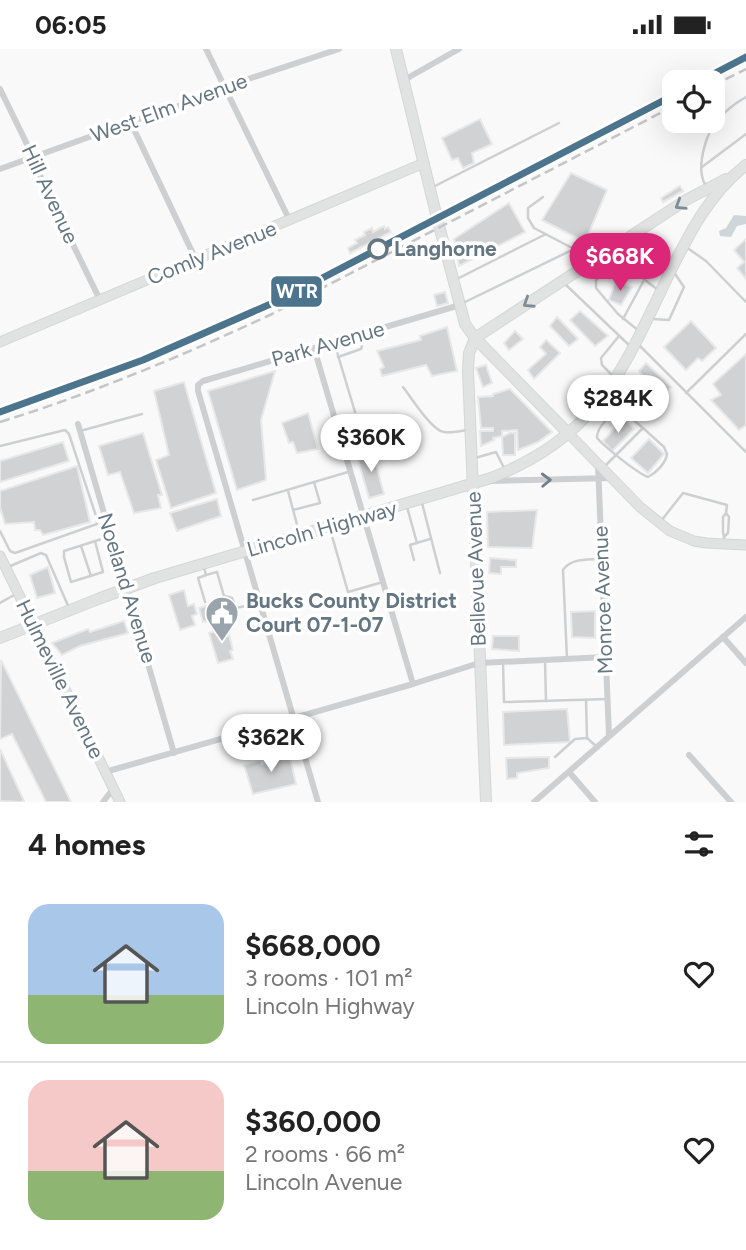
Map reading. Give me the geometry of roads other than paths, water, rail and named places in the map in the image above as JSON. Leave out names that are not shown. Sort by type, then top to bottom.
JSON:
[{"type":"main road","points":[[396,49],[466,324],[475,338],[569,433]]},
{"type":"main road","name":"Lincoln Highway","points":[[0,638],[126,588],[477,483],[529,461],[569,433],[604,396],[637,342],[711,192],[746,165]]},
{"type":"main road","points":[[475,338],[686,200],[711,192]]},
{"type":"main road","name":"Bellevue Avenue","points":[[475,338],[468,362],[471,459],[477,483],[479,663],[486,802]]},
{"type":"street","points":[[206,49],[290,221]]},
{"type":"street","name":"West Elm Avenue","points":[[0,169],[188,103],[224,87],[339,49]]},
{"type":"street","points":[[404,80],[459,49]]},
{"type":"street","name":"Hill Avenue","points":[[0,89],[100,300]]},
{"type":"street","points":[[131,123],[196,260]]},
{"type":"street","name":"Comly Avenue","points":[[0,342],[425,163]]},
{"type":"street","name":"Park Avenue","points":[[245,551],[198,385],[203,381],[460,305]]},
{"type":"street","points":[[314,348],[414,684]]},
{"type":"street","name":"Noeland Avenue","points":[[78,423],[174,753]]},
{"type":"street","points":[[569,433],[640,507],[670,531],[694,541],[724,541],[746,545]]},
{"type":"street","name":"Monroe Avenue","points":[[600,466],[609,736]]},
{"type":"street","points":[[477,483],[612,478]]},
{"type":"street","points":[[245,551],[318,802]]},
{"type":"street","name":"Hulmeville Avenue","points":[[0,556],[120,802]]},
{"type":"street","points":[[534,802],[746,617]]},
{"type":"street","points":[[723,636],[746,663]]},
{"type":"street","points":[[105,772],[479,663],[606,657]]},
{"type":"street","points":[[689,755],[732,802]]},
{"type":"street","points":[[569,772],[595,802]]},
{"type":"street","points":[[103,802],[113,789]]},
{"type":"lane","points":[[711,192],[702,178],[705,144],[715,123],[746,97]]},
{"type":"lane","points":[[430,189],[559,123]]},
{"type":"lane","points":[[702,167],[746,134]]},
{"type":"lane","points":[[543,197],[528,208],[528,218],[534,228],[574,249],[590,263]]},
{"type":"lane","points":[[453,281],[546,234]]},
{"type":"lane","points":[[683,246],[706,261],[746,302]]},
{"type":"lane","points":[[460,305],[574,249]]},
{"type":"lane","points":[[611,250],[661,292]]},
{"type":"lane","points":[[621,260],[599,277],[595,283],[598,292],[623,319],[637,342],[746,452]]},
{"type":"lane","points":[[648,318],[669,320],[684,287],[672,269]]},
{"type":"lane","points":[[623,319],[644,280]]},
{"type":"lane","points":[[562,281],[619,336],[637,342]]},
{"type":"lane","points":[[686,393],[746,334]]},
{"type":"lane","points":[[338,358],[361,349],[359,335]]},
{"type":"lane","points":[[616,379],[602,365],[601,358],[619,336]]},
{"type":"lane","points":[[334,342],[355,412]]},
{"type":"lane","points":[[403,387],[440,431],[445,433],[470,430]]},
{"type":"lane","points":[[604,396],[619,408],[643,428],[667,451],[667,458],[650,476],[644,476],[599,441],[597,436],[600,428],[619,408]]},
{"type":"lane","points":[[80,431],[142,415]]},
{"type":"lane","points":[[600,466],[616,455],[643,428]]},
{"type":"lane","points":[[0,446],[65,430],[69,434],[97,519],[97,524],[15,553],[10,551],[0,531]]},
{"type":"lane","points":[[471,459],[496,452],[506,472]]},
{"type":"lane","points":[[253,501],[351,471]]},
{"type":"lane","points":[[293,510],[320,503],[314,482]]},
{"type":"lane","points":[[288,490],[300,535]]},
{"type":"lane","points":[[659,524],[683,493],[727,505],[723,517],[724,541]]},
{"type":"lane","points":[[421,499],[440,573]]},
{"type":"lane","points":[[406,504],[417,543]]},
{"type":"lane","points":[[329,526],[348,592],[383,582]]},
{"type":"lane","points":[[96,541],[103,572],[71,582],[64,551],[111,536]]},
{"type":"lane","points":[[414,560],[410,545],[430,539]]},
{"type":"lane","points":[[81,546],[91,576]]},
{"type":"lane","points":[[5,568],[41,553],[46,555],[70,610]]},
{"type":"lane","points":[[567,659],[563,570],[572,562],[601,559]]},
{"type":"lane","points":[[203,564],[206,575]]},
{"type":"lane","points":[[205,602],[198,578],[217,572],[224,596],[232,598],[236,608],[260,603]]},
{"type":"lane","points":[[0,603],[18,593]]},
{"type":"lane","points":[[545,660],[546,701]]},
{"type":"lane","points":[[503,662],[504,702],[608,699]]},
{"type":"lane","points":[[586,699],[587,738],[597,747]]},
{"type":"lane","points":[[555,757],[575,739],[587,738]]},
{"type":"railway","points":[[725,80],[746,69]]},
{"type":"railway","points":[[0,422],[138,373],[272,314],[662,112]]},
{"type":"place","name":"Langhorne","points":[[378,249]]},
{"type":"place","name":"Bucks County District Court 07-1-07","points":[[222,643]]}]
